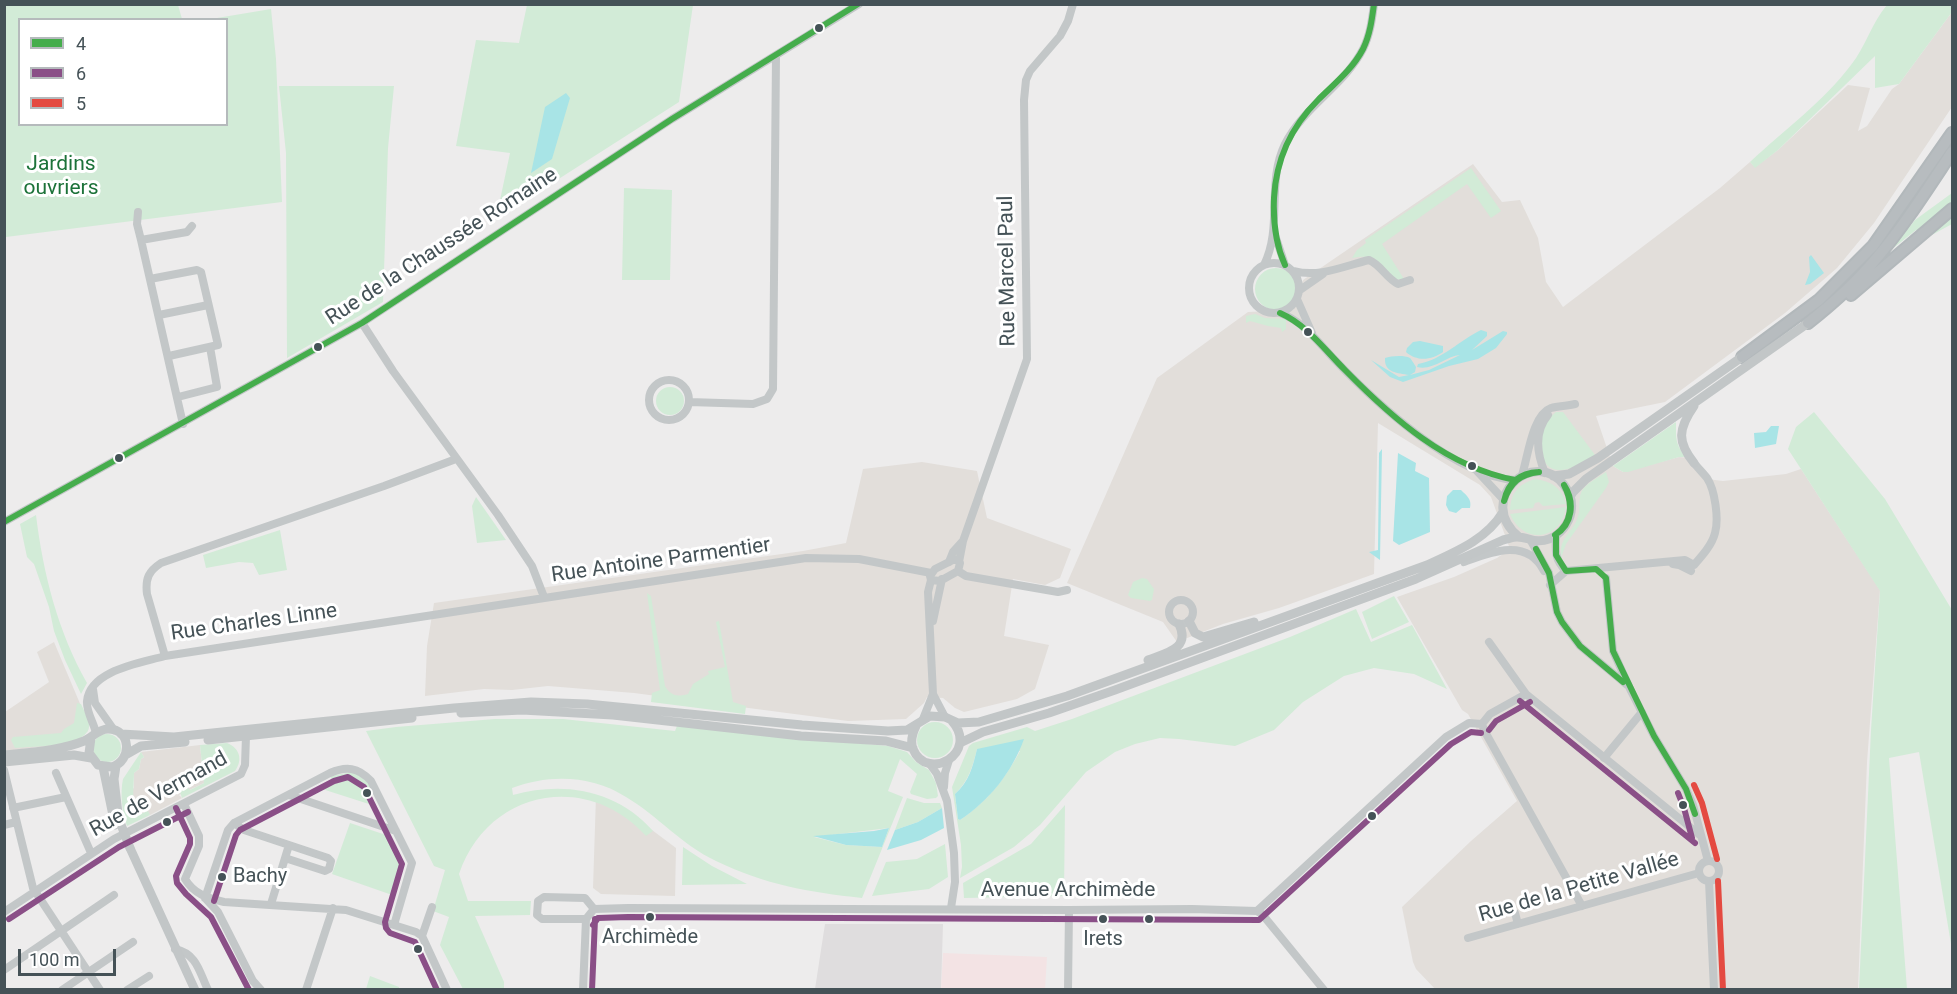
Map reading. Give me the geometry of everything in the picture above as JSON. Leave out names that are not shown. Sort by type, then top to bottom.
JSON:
[{"type":"highway","points":[[1742,357],[1819,300],[1874,246],[1953,133]]},
{"type":"highway","points":[[1808,323],[1874,262],[1898,232],[1953,152]]},
{"type":"highway","points":[[1808,323],[1845,299],[1953,209]]},
{"type":"main road","points":[[1570,497],[1601,462],[1697,401],[1808,323]]},
{"type":"main road","points":[[1613,454],[1742,357]]},
{"type":"main road","points":[[1694,464],[1683,445],[1681,434],[1683,424],[1697,401]]},
{"type":"main road","points":[[1549,474],[1566,487],[1572,504],[1570,519],[1562,531],[1547,540],[1531,541],[1519,537],[1509,528],[1503,512],[1503,499],[1506,492],[1518,478],[1533,472],[1569,474],[1601,462]]},
{"type":"main road","points":[[948,719],[959,731],[960,743],[957,753],[943,763],[929,763],[919,758],[911,739],[916,726],[923,719],[938,715],[948,719],[958,723],[979,722],[1067,696],[1449,555],[1493,527],[1503,512]]},
{"type":"main road","points":[[960,743],[977,734],[1049,713],[1115,690],[1448,566],[1503,540],[1519,537]]},
{"type":"main road","points":[[1189,621],[1195,633],[1203,637],[1334,598]]},
{"type":"main road","points":[[1067,696],[1175,649],[1183,640],[1179,624]]},
{"type":"main road","points":[[103,767],[116,766],[127,754],[141,746],[326,721],[496,704],[549,702],[596,704],[802,726],[866,730],[901,731],[916,726]]},
{"type":"main road","points":[[4,755],[72,746],[104,729],[174,737],[246,733],[450,714],[531,710],[613,715],[801,735],[886,741],[913,748]]},
{"type":"main road","points":[[117,732],[127,743],[127,754]]},
{"type":"main road","points":[[91,758],[89,748],[94,735]]},
{"type":"main road","points":[[4,762],[74,755],[91,758],[103,767],[117,823],[188,990]]},
{"type":"main road","points":[[116,766],[114,779],[117,823]]},
{"type":"main road","points":[[127,849],[195,990]]},
{"type":"street","name":"Rue de la Chaussée Romaine","points":[[4,522],[362,323],[662,126],[859,4]]},
{"type":"street","name":"Rue Marcel Paul","points":[[963,541],[1027,359],[1024,111],[1026,80],[1030,71],[1060,36],[1073,4]]},
{"type":"street","points":[[1264,265],[1271,247],[1274,228],[1274,187],[1278,162],[1285,145],[1303,116],[1350,69],[1364,48],[1371,26],[1374,4]]},
{"type":"street","points":[[689,402],[753,404],[767,399],[773,388],[776,56]]},
{"type":"street","points":[[138,212],[141,240],[183,423]]},
{"type":"street","points":[[141,240],[187,232],[192,226]]},
{"type":"street","points":[[1274,228],[1285,265]]},
{"type":"street","points":[[1410,280],[1398,284],[1391,281],[1374,262],[1369,260],[1324,273],[1301,273],[1278,262],[1264,265],[1254,273],[1251,278],[1250,294],[1260,309],[1293,318],[1384,408],[1423,438],[1493,477],[1518,478],[1528,456],[1539,418],[1548,410],[1575,404]]},
{"type":"street","points":[[150,279],[199,270],[208,305],[217,387],[178,397]]},
{"type":"street","points":[[1280,313],[1287,310],[1297,299],[1300,290],[1294,271]]},
{"type":"street","points":[[1300,290],[1324,273]]},
{"type":"street","points":[[1297,299],[1314,337]]},
{"type":"street","points":[[159,315],[208,305]]},
{"type":"street","name":"Rue Antoine Parmentier","points":[[362,323],[532,566],[544,597],[814,557],[859,559],[931,576],[936,581],[942,579]]},
{"type":"street","points":[[169,356],[214,346]]},
{"type":"street","points":[[669,380],[675,381],[686,389],[689,402],[684,414],[679,418],[666,420],[655,414],[651,408],[650,396],[657,385],[669,380]]},
{"type":"street","points":[[1549,474],[1540,458],[1538,438],[1544,421],[1559,407]]},
{"type":"street","name":"Rue Charles Linne","points":[[456,459],[161,563],[150,570],[146,584],[147,594],[165,656],[544,597]]},
{"type":"street","points":[[1692,568],[1707,549],[1716,531],[1714,500],[1710,485],[1694,464]]},
{"type":"street","points":[[1474,468],[1503,499]]},
{"type":"street","points":[[1556,536],[1557,561],[1566,571]]},
{"type":"street","points":[[931,628],[942,579],[958,571],[963,541]]},
{"type":"street","points":[[949,562],[952,552],[963,541]]},
{"type":"street","points":[[1531,541],[1549,573],[1557,612],[1570,634],[1580,646],[1629,687]]},
{"type":"street","points":[[1448,566],[1501,549],[1518,551],[1528,555],[1542,567],[1551,585]]},
{"type":"street","points":[[948,719],[940,711],[933,694],[928,592],[931,576],[952,560],[959,562]]},
{"type":"street","points":[[1551,585],[1566,571],[1685,560],[1692,568]]},
{"type":"street","points":[[1606,578],[1616,570],[1671,564],[1692,568]]},
{"type":"street","points":[[1596,569],[1606,578],[1613,651],[1661,750],[1686,789],[1693,805],[1708,861]]},
{"type":"street","points":[[958,571],[966,576],[1058,592],[1067,590]]},
{"type":"street","points":[[1179,600],[1186,601],[1193,612],[1189,621],[1179,624],[1170,618],[1169,611],[1172,604],[1179,600]]},
{"type":"street","points":[[1489,642],[1526,694],[1701,837]]},
{"type":"street","points":[[94,735],[87,700],[98,679],[109,673],[165,656]]},
{"type":"street","points":[[92,688],[95,704],[117,732]]},
{"type":"street","points":[[923,719],[933,694]]},
{"type":"street","points":[[1482,724],[1490,714],[1526,694]]},
{"type":"street","points":[[1604,758],[1642,712]]},
{"type":"street","points":[[1324,990],[1262,914],[1257,911],[1446,737],[1469,723],[1482,724]]},
{"type":"street","points":[[1482,724],[1582,906]]},
{"type":"street","name":"Rue de Vermand","points":[[4,912],[114,839],[241,774],[245,765],[246,733]]},
{"type":"street","points":[[949,760],[944,789],[954,853],[955,882],[951,908]]},
{"type":"street","points":[[929,763],[944,789]]},
{"type":"street","points":[[205,898],[228,830],[234,823],[344,768],[366,775],[371,781],[412,863],[394,925]]},
{"type":"street","points":[[4,770],[36,891],[100,990]]},
{"type":"street","points":[[56,773],[91,853]]},
{"type":"street","points":[[289,795],[396,831]]},
{"type":"street","points":[[13,808],[66,797]]},
{"type":"street","points":[[184,804],[199,836],[199,846],[184,879],[190,888],[205,898],[218,912],[261,990]]},
{"type":"street","points":[[4,825],[16,822]]},
{"type":"street","points":[[234,823],[244,830],[328,858],[331,865],[329,870],[325,871],[285,858]]},
{"type":"street","points":[[270,904],[289,845]]},
{"type":"street","points":[[1708,861],[1714,863],[1719,871],[1715,879],[1709,881],[1703,879],[1699,873],[1702,864],[1708,861]]},
{"type":"street","name":"Rue de la Petite Vallée","points":[[1468,938],[1699,873]]},
{"type":"street","points":[[1709,881],[1714,990]]},
{"type":"street","points":[[4,970],[114,896]]},
{"type":"street","points":[[583,990],[586,919],[594,909],[585,898],[544,897],[538,901],[537,915],[542,919],[586,919]]},
{"type":"street","points":[[205,898],[224,902],[346,910],[416,932],[422,936],[447,990]]},
{"type":"street","points":[[422,936],[432,907]]},
{"type":"street","points":[[306,990],[333,908]]},
{"type":"street","name":"Avenue Archimède","points":[[594,909],[951,908],[1257,911]]},
{"type":"street","points":[[1068,990],[1069,910]]},
{"type":"street","points":[[1515,913],[1518,924]]},
{"type":"street","points":[[62,990],[133,942]]},
{"type":"street","points":[[175,949],[188,953],[193,958],[208,990]]},
{"type":"street","points":[[127,990],[149,976]]},
{"type":"shaded area","points":[[1952,12],[1952,107],[1874,223],[1837,268],[1785,313],[1665,402],[1596,416],[1613,466],[1623,472],[1679,457],[1690,458],[1707,479],[1723,481],[1786,474],[1801,469],[1880,590],[1867,762],[1858,989],[1436,990],[1416,969],[1413,962],[1402,907],[1517,801],[1468,714],[1462,710],[1397,597],[1454,577],[1497,558],[1510,549],[1491,497],[1480,485],[1378,423],[1374,574],[1279,608],[1223,624],[1177,642],[1163,622],[1067,583],[1157,378],[1248,312],[1293,310],[1303,280],[1473,164],[1502,202],[1520,200],[1538,238],[1546,282],[1563,307],[1720,188],[1750,162],[1755,167],[1778,150],[1848,85],[1870,88],[1858,131],[1867,126],[1892,89],[1899,84]]},
{"type":"shaded area","points":[[922,462],[977,471],[987,518],[1071,549],[1060,578],[1045,585],[1013,579],[1004,636],[1049,645],[1035,689],[1017,699],[964,712],[943,698],[927,697],[924,703],[906,719],[848,721],[634,693],[548,686],[512,690],[484,689],[425,696],[427,646],[434,603],[846,543],[863,469]]},
{"type":"shaded area","points":[[54,642],[89,725],[88,731],[75,743],[5,751],[5,712],[49,682],[37,652]]},
{"type":"shaded area","points":[[200,745],[204,783],[179,795],[182,798],[150,815],[147,811],[140,815],[133,801],[132,789],[134,788],[134,773],[139,769],[141,759],[144,757],[141,752]]},
{"type":"shaded area","points":[[596,796],[632,815],[676,848],[675,896],[601,894],[593,888]]},
{"type":"shaded area","points":[[825,924],[943,924],[941,989],[815,989]]},
{"type":"shaded area","points":[[943,953],[1047,957],[1045,989],[941,989]]},
{"type":"green space","name":"Jardins ouvriers","points":[[4,5],[178,5],[182,18],[18,18],[18,126],[228,126],[228,18],[217,18],[271,9],[276,59],[282,202],[6,237]]},
{"type":"green space","points":[[527,5],[693,5],[679,102],[496,219],[510,153],[456,146],[476,40],[519,43]]},
{"type":"green space","points":[[1887,5],[1952,5],[1952,12],[1899,84],[1875,88],[1875,56],[1778,150],[1755,168],[1750,162],[1816,104],[1851,65]]},
{"type":"green space","points":[[279,86],[394,86],[388,148],[383,302],[287,358],[286,153]]},
{"type":"green space","points":[[1471,168],[1501,211],[1491,218],[1467,184],[1382,244],[1404,279],[1395,280],[1373,259],[1352,258],[1357,250],[1366,243],[1365,240]]},
{"type":"green space","points":[[624,188],[672,190],[670,280],[622,280]]},
{"type":"green space","points":[[1952,193],[1952,224],[1930,236],[1916,230],[1891,250],[1915,220]]},
{"type":"green space","points":[[1276,268],[1291,274],[1297,289],[1291,304],[1276,310],[1261,304],[1255,289],[1261,274]]},
{"type":"green space","points":[[1255,314],[1265,318],[1286,319],[1286,329],[1282,332],[1281,328],[1250,321],[1246,323],[1246,316]]},
{"type":"green space","points":[[670,387],[680,391],[684,401],[680,411],[670,415],[660,411],[656,401],[660,391]]},
{"type":"green space","points":[[1556,412],[1563,412],[1595,455],[1565,470],[1548,466],[1542,454],[1542,432],[1547,420]]},
{"type":"green space","points":[[1814,412],[1885,499],[1952,610],[1952,950],[1919,752],[1889,758],[1907,989],[1859,989],[1880,591],[1788,449],[1796,427]]},
{"type":"green space","points":[[1676,422],[1678,445],[1686,457],[1628,472],[1623,472],[1613,466]]},
{"type":"green space","points":[[1606,472],[1609,482],[1606,488],[1566,544],[1561,558],[1562,544],[1577,519],[1581,492],[1588,484]]},
{"type":"green space","points":[[1535,479],[1555,486],[1562,494],[1566,504],[1543,506],[1539,502],[1535,503],[1533,508],[1510,510],[1512,498],[1517,490],[1524,483]]},
{"type":"green space","points":[[476,497],[506,540],[477,543],[472,506]]},
{"type":"green space","points":[[1566,507],[1557,527],[1541,535],[1524,531],[1510,514]]},
{"type":"green space","points":[[36,515],[53,602],[68,643],[87,683],[81,694],[54,631],[49,607],[34,564],[27,557],[20,524]]},
{"type":"green space","points":[[280,530],[287,570],[259,575],[253,563],[239,562],[206,568],[203,555]]},
{"type":"green space","points":[[1142,578],[1147,579],[1154,589],[1150,601],[1131,598],[1128,595],[1133,582]]},
{"type":"green space","points":[[647,593],[651,596],[667,689],[675,695],[688,694],[693,684],[709,674],[708,671],[725,667],[716,622],[719,621],[733,702],[746,706],[745,714],[651,702],[652,693],[660,690]]},
{"type":"green space","points":[[1394,596],[1409,622],[1372,639],[1362,612]]},
{"type":"green space","points":[[1356,609],[1371,642],[1412,625],[1447,689],[1414,674],[1374,668],[1344,676],[1303,702],[1274,730],[1235,746],[1160,738],[1135,744],[1115,752],[1086,772],[1040,825],[1014,847],[960,878],[961,845],[952,787],[969,746],[973,743],[1027,727],[1035,731],[1072,719],[1290,637]],"holes":[[[977,749],[1020,751],[1002,780],[987,798],[970,813],[958,819],[955,794],[969,773]]]},
{"type":"green space","points":[[77,703],[81,704],[89,721],[86,734],[78,739],[57,745],[15,748],[11,740],[13,737],[61,733],[74,723]]},
{"type":"green space","points":[[495,719],[563,719],[675,731],[677,726],[888,746],[907,752],[916,762],[929,770],[936,783],[938,796],[927,799],[911,794],[917,774],[900,759],[888,791],[903,797],[862,898],[770,882],[734,869],[716,861],[681,839],[626,797],[599,784],[555,779],[526,783],[512,788],[513,795],[551,789],[589,792],[623,806],[653,831],[646,836],[622,815],[596,802],[568,797],[541,799],[515,808],[492,823],[473,846],[459,874],[468,901],[531,901],[530,915],[475,916],[504,982],[504,989],[463,989],[440,945],[449,917],[433,911],[445,870],[434,866],[366,731]],"holes":[[[889,828],[882,847],[846,845],[814,837]]]},
{"type":"green space","points":[[935,722],[947,728],[953,740],[947,752],[935,758],[923,752],[917,740],[923,728]]},
{"type":"green space","points":[[107,734],[117,738],[121,748],[117,758],[107,762],[97,758],[93,748],[97,738]]},
{"type":"green space","points":[[227,743],[235,748],[239,755],[239,763],[235,771],[182,798],[179,789],[187,787],[190,790],[204,783],[200,745]]},
{"type":"green space","points":[[141,752],[144,757],[141,759],[139,769],[134,773],[133,801],[140,814],[148,811],[150,815],[127,826],[122,803],[123,779]]},
{"type":"green space","points":[[353,772],[365,780],[373,791],[367,794],[372,805],[319,788],[333,782],[330,776]]},
{"type":"green space","points":[[907,798],[924,803],[940,803],[942,808],[918,822],[895,830]]},
{"type":"green space","points":[[1065,805],[1064,896],[964,898],[963,883],[1031,844]]},
{"type":"green space","points":[[350,823],[389,836],[404,866],[395,896],[332,874]]},
{"type":"green space","points":[[945,844],[948,877],[929,889],[872,896],[886,862],[917,859]]},
{"type":"green space","points":[[683,847],[712,866],[747,884],[682,885]]},
{"type":"green space","points":[[370,976],[399,987],[399,989],[366,989]]},
{"type":"water","points":[[566,93],[570,98],[552,159],[531,173],[545,107]]},
{"type":"water","points":[[1811,255],[1824,273],[1810,284],[1805,285],[1810,272],[1809,257]]},
{"type":"water","points":[[1481,330],[1487,332],[1487,336],[1472,350],[1503,331],[1507,334],[1496,348],[1478,359],[1449,366],[1403,382],[1390,377],[1371,360],[1399,377],[1409,375],[1396,373],[1389,369],[1385,358],[1404,356],[1410,358],[1416,367],[1415,372],[1410,375],[1429,370],[1460,355],[1428,367],[1417,367],[1418,364],[1443,354]]},
{"type":"water","points":[[1420,341],[1443,346],[1443,352],[1434,357],[1420,359],[1406,352],[1413,342]]},
{"type":"water","points":[[1771,426],[1779,426],[1776,444],[1755,448],[1754,433],[1766,432]]},
{"type":"water","points":[[1382,449],[1380,560],[1369,552],[1378,550],[1379,453]]},
{"type":"water","points":[[1398,453],[1416,463],[1415,471],[1429,478],[1430,532],[1399,545],[1393,541]]},
{"type":"water","points":[[1453,490],[1461,490],[1467,496],[1470,500],[1470,508],[1462,508],[1456,513],[1449,511],[1446,505],[1447,496]]},
{"type":"water","points":[[1024,739],[1013,763],[999,784],[981,804],[960,820],[958,819],[955,794],[967,779],[977,749]]},
{"type":"water","points":[[942,808],[944,828],[921,840],[887,850],[895,830],[918,822]]},
{"type":"water","points":[[889,828],[882,847],[846,845],[813,836],[874,831]]},
{"type":"transit line","name":"4","points":[[4,522],[362,323],[672,119],[858,4]]},
{"type":"transit line","name":"4","points":[[1285,265],[1275,232],[1274,215],[1275,184],[1282,157],[1293,133],[1308,110],[1359,57],[1367,38],[1374,4]]},
{"type":"transit line","name":"4","points":[[1280,313],[1307,331],[1382,406],[1422,438],[1466,464],[1490,474],[1515,480]]},
{"type":"transit line","name":"4","points":[[1504,501],[1508,489],[1516,480],[1526,474],[1539,472]]},
{"type":"transit line","name":"4","points":[[1504,501],[1509,489],[1517,480],[1539,472]]},
{"type":"transit line","name":"4","points":[[1555,535],[1565,525],[1570,512],[1569,498],[1564,485]]},
{"type":"transit line","name":"4","points":[[1555,535],[1569,519],[1570,498],[1564,485]]},
{"type":"transit line","name":"4","points":[[1556,536],[1556,555],[1566,571],[1596,569],[1606,578],[1613,651],[1654,736],[1686,789],[1695,814]]},
{"type":"transit line","name":"4","points":[[1536,549],[1549,573],[1557,612],[1562,622],[1580,646],[1623,682]]},
{"type":"transit line","name":"6","points":[[1520,701],[1695,843]]},
{"type":"transit line","name":"6","points":[[1489,730],[1496,721],[1530,702]]},
{"type":"transit line","name":"6","points":[[593,925],[598,918],[628,917],[1259,920],[1451,744],[1471,732],[1481,733]]},
{"type":"transit line","name":"6","points":[[214,901],[236,835],[240,830],[334,781],[348,777],[364,787],[402,864],[385,922],[386,928],[390,933],[415,942],[437,990]]},
{"type":"transit line","name":"5","points":[[1694,785],[1702,803],[1717,859]]},
{"type":"transit line","name":"6","points":[[1678,793],[1692,838]]},
{"type":"transit line","name":"6","points":[[176,808],[190,838],[190,844],[176,876],[177,883],[211,917],[249,990]]},
{"type":"transit line","name":"6","points":[[9,919],[119,847],[188,812]]},
{"type":"transit line","name":"5","points":[[1718,881],[1723,990]]},
{"type":"transit line","name":"6","points":[[592,990],[595,919]]},
{"type":"place","name":"Bachy","points":[[222,877]]},
{"type":"place","name":"Archimède","points":[[650,917]]},
{"type":"place","name":"Irets","points":[[1103,919]]}]
